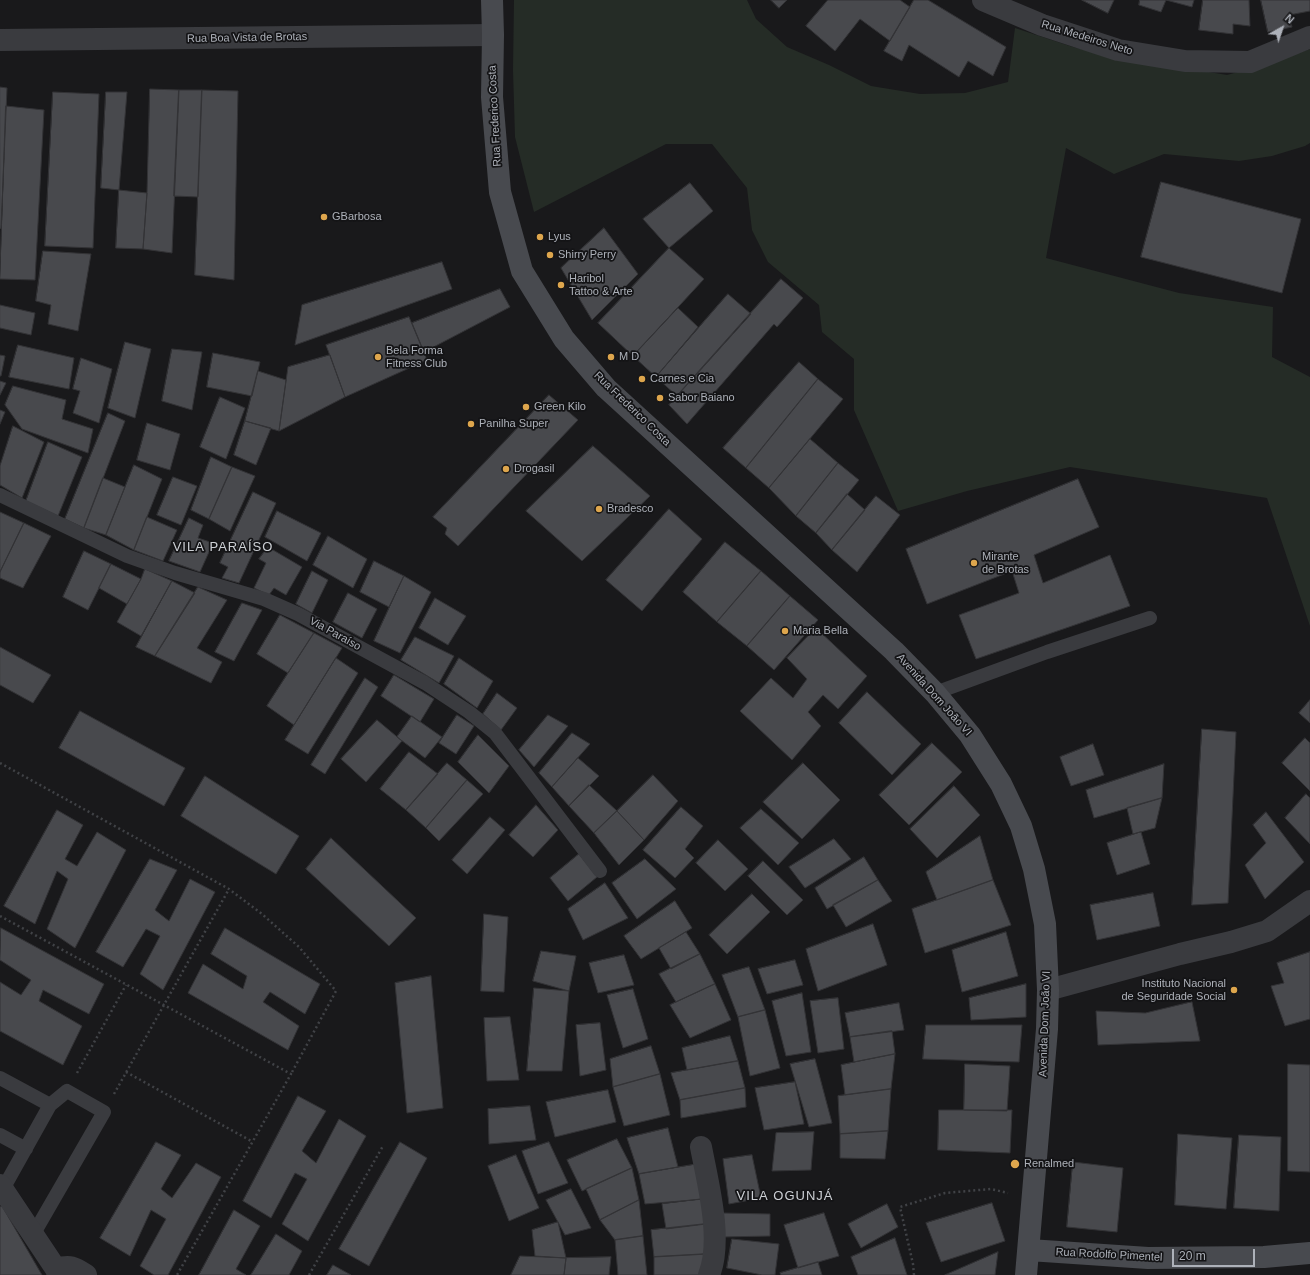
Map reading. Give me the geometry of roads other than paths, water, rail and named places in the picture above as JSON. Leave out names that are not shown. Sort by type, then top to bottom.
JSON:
[{"type":"main road","name":"Rua Frederico Costa","points":[[492,0],[492,97],[500,192],[522,271],[560,332],[606,388],[894,651]]},
{"type":"main road","name":"Avenida Dom João VI","points":[[894,651],[935,694],[970,735],[1001,784],[1021,826],[1034,869],[1045,924],[1048,990],[1047,1029],[1027,1274]]},
{"type":"main road","name":"Rua Rodolfo Pimentel","points":[[1029,1250],[1148,1258],[1264,1257],[1310,1253]]},
{"type":"street","name":"Rua Medeiros Neto","points":[[983,0],[1042,25],[1118,50],[1185,61],[1250,62],[1310,37]]},
{"type":"street","name":"Rua Boa Vista de Brotas","points":[[0,40],[493,35]]},
{"type":"street","points":[[1048,990],[1180,954],[1231,942],[1267,931],[1310,901]]},
{"type":"street","points":[[702,1147],[713,1217],[715,1251],[712,1269],[709,1275]]},
{"type":"street","points":[[2,1187],[57,1272],[65,1266],[74,1267],[86,1275]]},
{"type":"lane","name":"Via Paraíso","points":[[0,495],[127,556],[175,573],[264,599],[298,614],[425,683],[470,712],[494,733],[600,872]]},
{"type":"lane","points":[[935,694],[1047,652],[1150,618]]},
{"type":"lane","points":[[0,1078],[50,1105]]},
{"type":"lane","points":[[2,1187],[26,1149],[50,1105],[66,1091],[104,1112],[33,1235]]},
{"type":"lane","points":[[0,1134],[26,1149]]},
{"type":"place","name":"GBarbosa","points":[[324,217]]},
{"type":"place","name":"Lyus","points":[[540,237]]},
{"type":"place","name":"Shirry Perry","points":[[550,255]]},
{"type":"place","name":"Haribol Tattoo & Arte","points":[[561,285]]},
{"type":"place","name":"Bela Forma Fitness Club","points":[[378,357]]},
{"type":"place","name":"M D","points":[[611,357]]},
{"type":"place","name":"Carnes e Cia","points":[[642,379]]},
{"type":"place","name":"Sabor Baiano","points":[[660,398]]},
{"type":"place","name":"Green Kilo","points":[[526,407]]},
{"type":"place","name":"Panilha Super","points":[[471,424]]},
{"type":"place","name":"Drogasil","points":[[506,469]]},
{"type":"place","name":"Bradesco","points":[[599,509]]},
{"type":"place","name":"Mirante de Brotas","points":[[974,563]]},
{"type":"place","name":"Maria Bella","points":[[785,631]]},
{"type":"place","name":"Instituto Nacional de Seguridade Social","points":[[1234,990]]},
{"type":"place","name":"Renalmed","points":[[1015,1164]]},
{"type":"district","name":"VILA PARAÍSO","points":[[223,547]]},
{"type":"district","name":"VILA OGUNJÁ","points":[[785,1196]]}]
